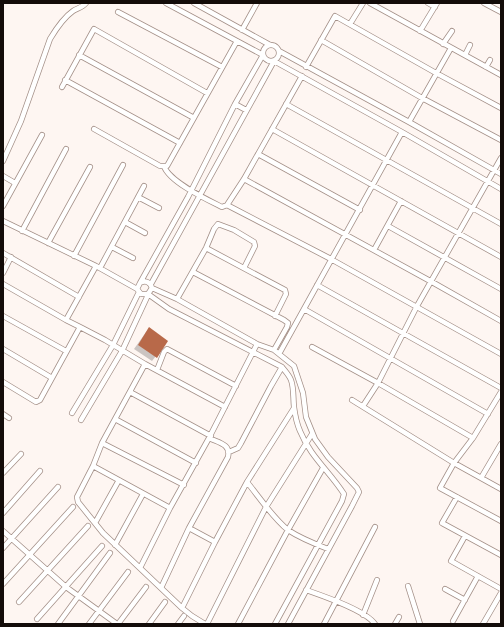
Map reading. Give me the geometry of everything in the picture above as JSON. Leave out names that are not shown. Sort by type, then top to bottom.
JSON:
[{"type":"street","points":[[3,161],[21,121],[50,39],[56,29],[73,11],[82,7],[86,3]]},
{"type":"street","points":[[166,3],[263,55],[268,61],[274,61],[302,76],[501,189]]},
{"type":"street","points":[[194,3],[270,45],[275,46],[278,51],[306,67],[409,122],[501,174]]},
{"type":"street","points":[[242,30],[256,3]]},
{"type":"street","points":[[350,24],[363,3]]},
{"type":"street","points":[[370,3],[501,75]]},
{"type":"street","points":[[420,31],[436,5],[428,3]]},
{"type":"street","points":[[484,3],[501,12]]},
{"type":"street","points":[[118,12],[222,68]]},
{"type":"street","points":[[306,67],[335,16],[501,108]]},
{"type":"street","points":[[62,87],[94,29],[207,93]]},
{"type":"street","points":[[443,44],[452,31]]},
{"type":"street","points":[[321,40],[422,98],[501,140]]},
{"type":"street","points":[[164,166],[167,166],[236,41]]},
{"type":"street","points":[[72,413],[113,345],[138,291],[140,283],[188,197],[235,104],[263,55],[265,48],[270,45]]},
{"type":"street","points":[[465,56],[470,46]]},
{"type":"street","points":[[409,122],[451,48]]},
{"type":"street","points":[[81,420],[122,351],[148,294],[151,292],[151,286],[246,110],[274,61],[278,57],[278,51]]},
{"type":"street","points":[[79,55],[194,118]]},
{"type":"street","points":[[486,67],[490,60]]},
{"type":"street","points":[[311,81],[316,72]]},
{"type":"street","points":[[94,129],[164,166],[166,172],[190,191],[222,207],[227,205],[244,179],[302,76]]},
{"type":"street","points":[[65,80],[180,143]]},
{"type":"street","points":[[235,104],[246,110]]},
{"type":"street","points":[[286,104],[501,224]]},
{"type":"street","points":[[272,129],[501,257]]},
{"type":"street","points":[[280,354],[402,132]]},
{"type":"street","points":[[3,206],[42,135]]},
{"type":"street","points":[[22,230],[66,149]]},
{"type":"street","points":[[258,154],[360,210]]},
{"type":"street","points":[[362,406],[378,382],[417,306],[501,158]]},
{"type":"street","points":[[74,256],[123,165]]},
{"type":"street","points":[[48,243],[90,167]]},
{"type":"street","points":[[3,176],[16,183]]},
{"type":"street","points":[[244,179],[501,321]]},
{"type":"street","points":[[66,320],[79,297],[112,247],[144,186]]},
{"type":"street","points":[[138,197],[159,208]]},
{"type":"street","points":[[374,250],[401,201]]},
{"type":"street","points":[[227,205],[417,306],[501,354]]},
{"type":"street","points":[[3,221],[98,267],[141,294],[148,294],[169,309],[253,351],[282,367],[291,379],[294,395],[294,408],[299,429],[306,443],[323,468],[344,494],[342,501],[275,624]]},
{"type":"street","points":[[125,222],[145,233]]},
{"type":"street","points":[[177,300],[218,224],[234,230],[254,242],[255,244],[244,268]]},
{"type":"street","points":[[388,226],[501,289]]},
{"type":"street","points":[[112,247],[133,258]]},
{"type":"street","points":[[206,248],[286,292],[275,316]]},
{"type":"street","points":[[3,253],[79,297]]},
{"type":"street","points":[[3,273],[11,257]]},
{"type":"street","points":[[193,272],[288,323],[274,350]]},
{"type":"street","points":[[140,283],[148,281],[151,286],[257,344],[274,350],[294,366],[303,393],[306,417],[312,434],[328,457],[359,492],[288,624]]},
{"type":"street","points":[[3,284],[113,345],[144,364],[225,407]]},
{"type":"street","points":[[318,285],[501,388]]},
{"type":"street","points":[[304,310],[488,414]]},
{"type":"street","points":[[3,316],[66,351]]},
{"type":"street","points":[[122,326],[131,330]]},
{"type":"street","points":[[3,382],[36,402],[40,400],[80,327]]},
{"type":"street","points":[[140,568],[170,508],[210,437],[257,344]]},
{"type":"street","points":[[312,347],[378,382],[473,438]]},
{"type":"street","points":[[3,349],[52,378]]},
{"type":"street","points":[[157,370],[164,352],[168,349],[236,386]]},
{"type":"street","points":[[144,364],[102,443],[93,466],[77,497],[78,502],[115,545],[182,608],[206,624],[266,507],[312,434]]},
{"type":"street","points":[[229,452],[238,448],[282,367]]},
{"type":"street","points":[[130,392],[227,447],[229,452],[228,457],[189,528],[161,588]]},
{"type":"street","points":[[501,392],[473,438],[454,463],[440,488],[501,521]]},
{"type":"street","points":[[352,400],[454,463],[501,489]]},
{"type":"street","points":[[182,608],[215,542],[248,482],[294,408]]},
{"type":"street","points":[[3,414],[9,418]]},
{"type":"street","points":[[115,419],[196,462]]},
{"type":"street","points":[[102,443],[184,485]]},
{"type":"street","points":[[481,478],[501,444]]},
{"type":"street","points":[[3,473],[21,454]]},
{"type":"street","points":[[93,466],[170,508]]},
{"type":"street","points":[[238,624],[323,468]]},
{"type":"street","points":[[3,513],[40,472]]},
{"type":"street","points":[[95,523],[118,480]]},
{"type":"street","points":[[248,482],[266,507],[288,530],[318,545],[328,548]]},
{"type":"street","points":[[3,548],[58,487]]},
{"type":"street","points":[[115,545],[143,494]]},
{"type":"street","points":[[457,497],[442,523],[501,555]]},
{"type":"street","points":[[3,584],[73,507]]},
{"type":"street","points":[[19,602],[88,526]]},
{"type":"street","points":[[189,528],[215,542]]},
{"type":"street","points":[[324,624],[375,528]]},
{"type":"street","points":[[3,531],[66,587],[118,624],[146,587]]},
{"type":"street","points":[[466,536],[451,561],[501,589]]},
{"type":"street","points":[[37,619],[102,546]]},
{"type":"street","points":[[58,624],[110,553]]},
{"type":"street","points":[[89,624],[128,572]]},
{"type":"street","points":[[453,621],[478,576]]},
{"type":"street","points":[[363,615],[377,580]]},
{"type":"street","points":[[408,586],[420,624]]},
{"type":"street","points":[[444,588],[465,600]]},
{"type":"street","points":[[306,590],[336,601],[370,619],[375,624]]},
{"type":"street","points":[[484,624],[501,593]]},
{"type":"street","points":[[149,624],[165,602]]},
{"type":"street","points":[[178,624],[184,616]]},
{"type":"street","points":[[395,624],[399,616]]},
{"type":"building","points":[[149,327],[168,341],[157,358],[138,345]]}]
